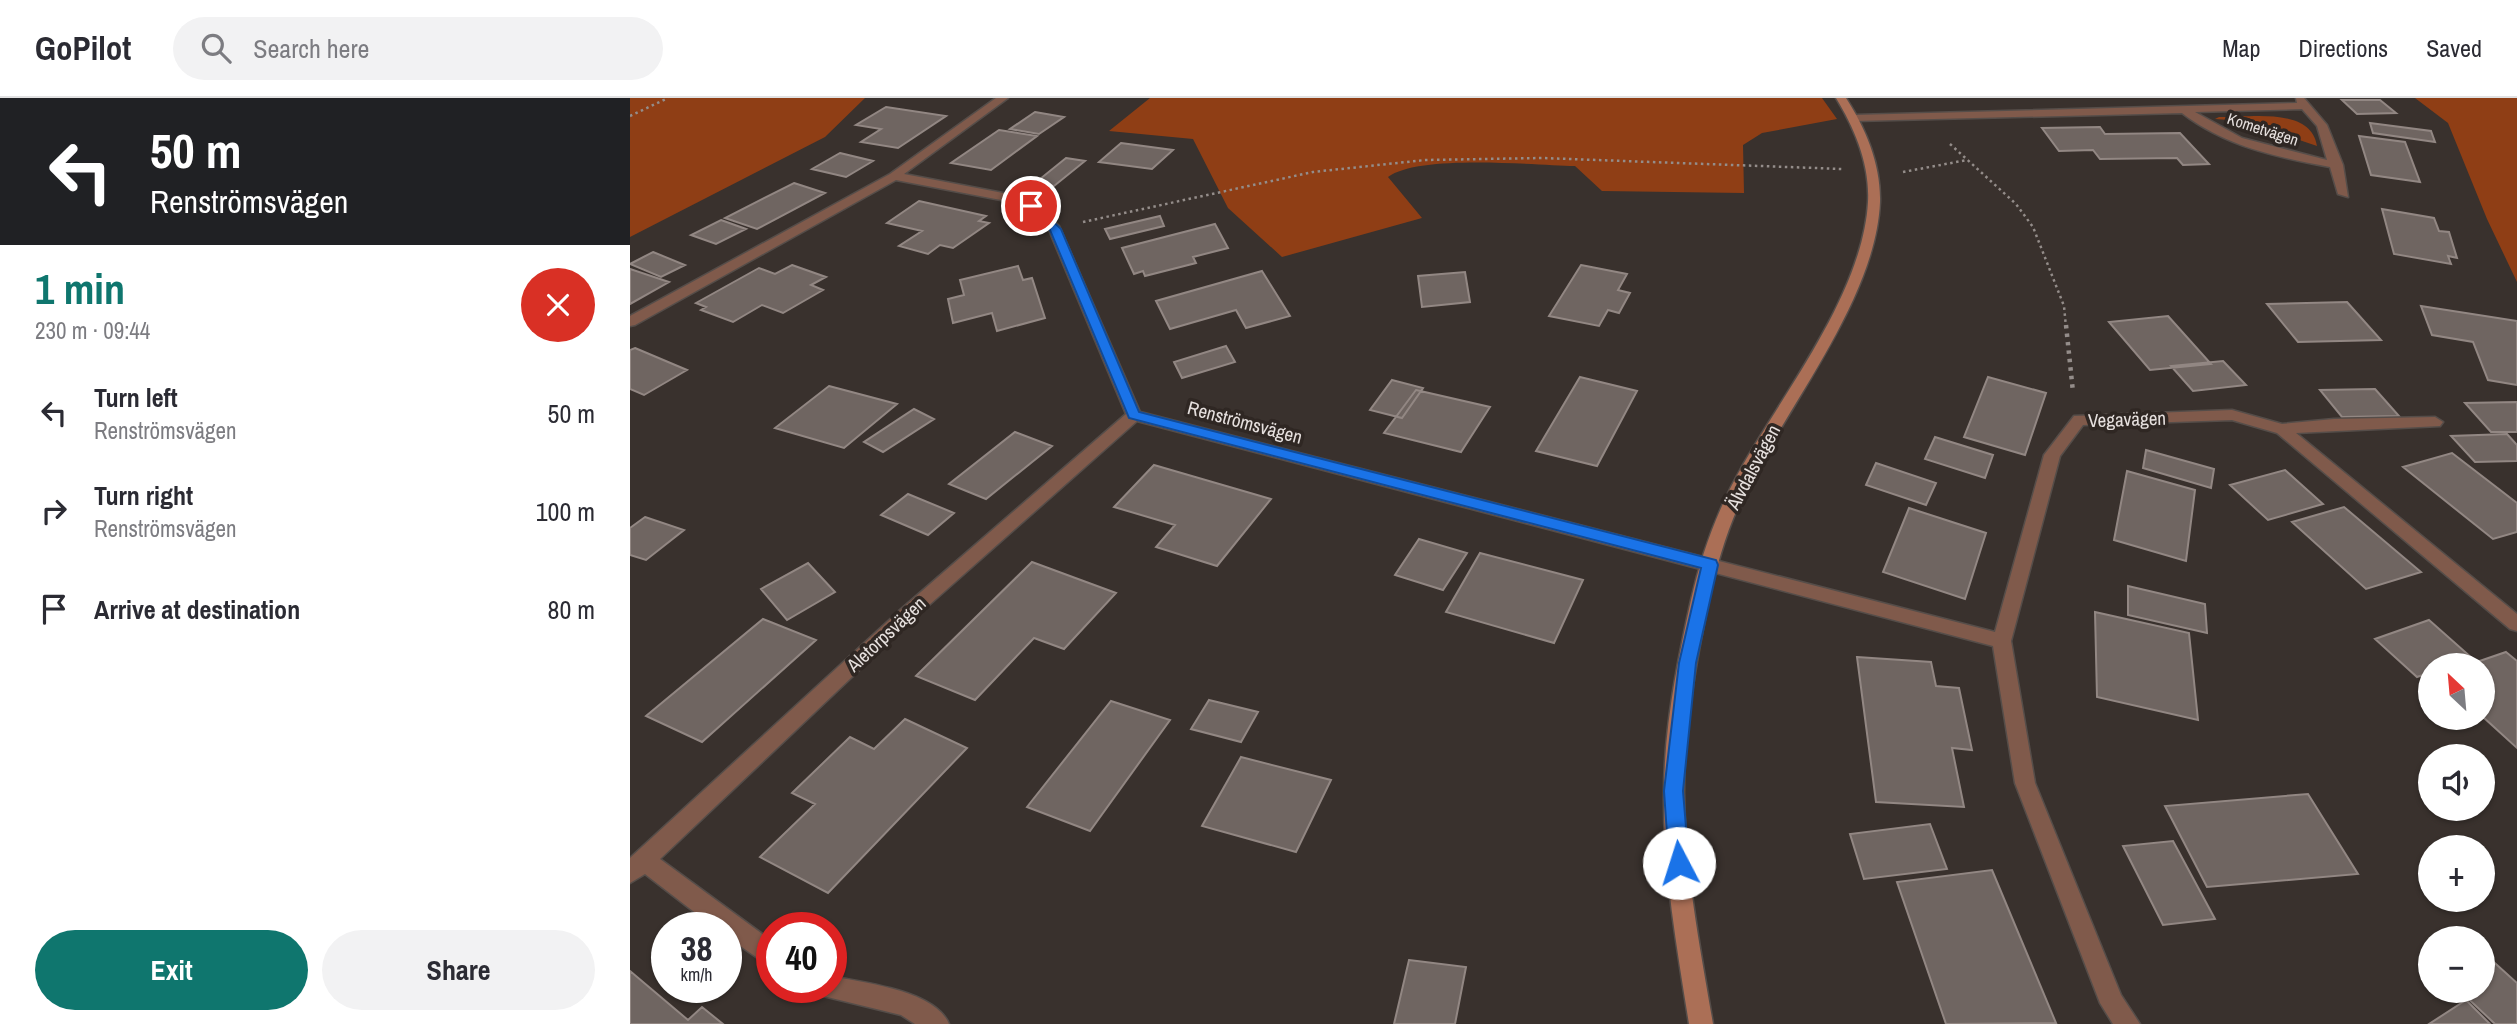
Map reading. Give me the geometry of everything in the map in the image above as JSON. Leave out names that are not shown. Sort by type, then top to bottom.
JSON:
[{"type":"street","points":[[630,323],[894,176],[1003,98]]},
{"type":"street","name":"Älvdalsvägen","points":[[1701,1024],[1683,912],[1674,791],[1688,663],[1710,565],[1733,499],[1852,285],[1873,216],[1871,170],[1855,118],[1841,98]]},
{"type":"street","points":[[2033,98],[2050,114]]},
{"type":"street","name":"Kometvägen","points":[[1855,118],[2185,110],[2302,102],[2322,125],[2344,194]]},
{"type":"street","name":"Kometvägen","points":[[2185,110],[2204,125],[2232,138],[2286,155],[2337,166]]},
{"type":"street","points":[[894,176],[1003,197],[1031,206],[1055,229],[1134,415]]},
{"type":"street","name":"Renströmsvägen","points":[[1134,415],[1710,565]]},
{"type":"street","name":"Aletorpsvägen","points":[[756,945],[637,867],[905,615],[1134,415]]},
{"type":"street","name":"Vegavägen","points":[[2128,1024],[2112,1003],[2025,783],[2003,641],[2052,455],[2079,420],[2232,415],[2282,429],[2334,424],[2435,422]]},
{"type":"street","name":"Vegavägen","points":[[2282,429],[2517,624]]},
{"type":"street","points":[[1710,565],[2003,641]]},
{"type":"street","points":[[847,991],[906,1004],[937,1024]]},
{"type":"path","points":[[630,116],[668,98]]},
{"type":"path","points":[[1920,117],[2016,204],[2033,228],[2064,306],[2079,420]]},
{"type":"path","points":[[1055,229],[1313,173],[1425,160],[1542,158],[1906,172],[1967,160]]},
{"type":"shaded area","points":[[630,98],[865,98],[825,137],[630,237]]},
{"type":"shaded area","points":[[1150,98],[1822,98],[1837,119],[1762,133],[1743,145],[1744,193],[1602,191],[1575,166],[1477,162],[1424,165],[1403,170],[1388,177],[1422,218],[1282,257],[1228,208],[1193,139],[1109,131]]},
{"type":"shaded area","points":[[2415,98],[2517,98],[2517,282],[2487,219],[2448,123]]},
{"type":"shaded area","points":[[2261,116],[2291,120],[2312,133],[2317,146],[2243,121],[2215,119]]},
{"type":"building","points":[[2342,100],[2380,100],[2396,113],[2357,114]]},
{"type":"building","points":[[886,107],[946,116],[898,148],[861,142],[881,129],[856,125]]},
{"type":"building","points":[[1035,112],[1064,117],[1039,134],[1010,129]]},
{"type":"building","points":[[2370,123],[2431,131],[2435,142],[2373,133]]},
{"type":"building","points":[[2100,127],[2105,134],[2180,133],[2209,164],[2183,165],[2177,158],[2100,159],[2093,150],[2059,151],[2042,128]]},
{"type":"building","points":[[999,130],[1037,136],[991,170],[951,163]]},
{"type":"building","points":[[2359,136],[2405,142],[2420,182],[2371,175]]},
{"type":"building","points":[[1121,143],[1173,150],[1152,169],[1099,162]]},
{"type":"building","points":[[840,153],[873,161],[846,177],[812,169]]},
{"type":"building","points":[[1066,158],[1085,161],[1054,186],[1035,183]]},
{"type":"building","points":[[794,183],[825,193],[757,229],[725,218]]},
{"type":"building","points":[[919,201],[986,216],[979,221],[989,223],[953,248],[940,245],[928,254],[899,246],[922,231],[887,223]]},
{"type":"building","points":[[2382,209],[2434,218],[2439,231],[2449,232],[2457,258],[2448,256],[2451,264],[2394,254]]},
{"type":"building","points":[[1160,216],[1164,226],[1110,239],[1105,229]]},
{"type":"building","points":[[721,220],[746,229],[716,244],[691,235]]},
{"type":"building","points":[[1215,224],[1228,248],[1193,257],[1196,263],[1145,276],[1143,271],[1134,274],[1122,248]]},
{"type":"building","points":[[653,252],[685,265],[661,277],[630,264]]},
{"type":"building","points":[[792,265],[826,277],[811,285],[823,290],[783,313],[762,305],[733,322],[701,310],[706,307],[696,303],[759,268],[775,274]]},
{"type":"building","points":[[1581,265],[1627,274],[1618,290],[1630,293],[1619,313],[1608,310],[1599,326],[1549,316]]},
{"type":"building","points":[[1018,266],[1023,280],[1032,278],[1045,318],[997,331],[992,313],[953,323],[948,299],[964,295],[960,280]]},
{"type":"building","points":[[630,269],[669,282],[630,304]]},
{"type":"building","points":[[1262,271],[1290,316],[1246,328],[1236,310],[1170,329],[1156,301]]},
{"type":"building","points":[[1465,272],[1470,302],[1422,307],[1418,276]]},
{"type":"building","points":[[2347,302],[2381,340],[2298,342],[2267,304]]},
{"type":"building","points":[[2421,306],[2517,321],[2517,385],[2488,380],[2473,342],[2432,335]]},
{"type":"building","points":[[2168,316],[2211,364],[2150,370],[2109,322]]},
{"type":"building","points":[[1226,346],[1235,362],[1182,378],[1174,362]]},
{"type":"building","points":[[635,348],[687,370],[644,395],[630,389],[630,350]]},
{"type":"building","points":[[2223,361],[2246,385],[2193,391],[2171,366]]},
{"type":"building","points":[[1580,377],[1637,391],[1597,466],[1536,451]]},
{"type":"building","points":[[1988,377],[2046,393],[2025,455],[1964,437]]},
{"type":"building","points":[[1392,380],[1423,388],[1402,418],[1370,410]]},
{"type":"building","points":[[829,386],[897,404],[844,448],[775,428]]},
{"type":"building","points":[[2375,389],[2399,416],[2342,417],[2320,390]]},
{"type":"building","points":[[1416,390],[1490,407],[1461,452],[1384,433]]},
{"type":"building","points":[[2517,402],[2517,432],[2491,432],[2465,403]]},
{"type":"building","points":[[914,409],[934,419],[883,452],[864,442]]},
{"type":"building","points":[[1015,432],[1052,446],[986,499],[949,484]]},
{"type":"building","points":[[2507,434],[2517,445],[2517,461],[2475,462],[2451,436]]},
{"type":"building","points":[[1935,437],[1993,455],[1985,478],[1925,459]]},
{"type":"building","points":[[2146,450],[2214,469],[2211,488],[2143,468]]},
{"type":"building","points":[[2452,453],[2517,503],[2517,532],[2493,539],[2403,467]]},
{"type":"building","points":[[1876,463],[1936,483],[1926,505],[1866,485]]},
{"type":"building","points":[[1154,465],[1271,499],[1217,566],[1156,547],[1175,525],[1114,507]]},
{"type":"building","points":[[2285,470],[2323,504],[2268,520],[2230,485]]},
{"type":"building","points":[[2127,471],[2195,490],[2186,561],[2114,540]]},
{"type":"building","points":[[908,494],[954,513],[928,535],[881,515]]},
{"type":"building","points":[[2344,507],[2421,572],[2366,589],[2292,522]]},
{"type":"building","points":[[1909,508],[1986,533],[1965,599],[1883,572]]},
{"type":"building","points":[[645,517],[684,530],[646,560],[630,555],[630,528]]},
{"type":"building","points":[[1419,539],[1467,553],[1443,590],[1395,575]]},
{"type":"building","points":[[1480,553],[1583,580],[1554,643],[1446,612]]},
{"type":"building","points":[[1032,562],[1116,593],[1064,649],[1034,638],[975,700],[916,676]]},
{"type":"building","points":[[808,563],[835,592],[787,620],[761,589]]},
{"type":"building","points":[[2128,586],[2205,604],[2207,633],[2128,615]]},
{"type":"building","points":[[2095,612],[2189,633],[2198,720],[2097,697]]},
{"type":"building","points":[[763,619],[816,640],[702,742],[646,716]]},
{"type":"building","points":[[2429,620],[2466,653],[2418,653],[2417,677],[2375,639]]},
{"type":"building","points":[[2506,652],[2517,661],[2517,748],[2496,729],[2496,655]]},
{"type":"building","points":[[1857,657],[1931,662],[1936,686],[1959,688],[1972,750],[1952,748],[1964,807],[1876,802]]},
{"type":"building","points":[[1209,700],[1258,712],[1241,742],[1191,729]]},
{"type":"building","points":[[1111,701],[1170,720],[1090,831],[1027,807]]},
{"type":"building","points":[[905,719],[967,748],[828,893],[760,857],[815,804],[792,793],[850,737],[874,749]]},
{"type":"building","points":[[1241,757],[1331,780],[1296,852],[1202,826]]},
{"type":"building","points":[[2308,794],[2358,874],[2207,887],[2165,806]]},
{"type":"building","points":[[1930,824],[1947,869],[1864,879],[1850,834]]},
{"type":"building","points":[[2173,841],[2215,919],[2163,925],[2123,846]]},
{"type":"building","points":[[1992,870],[2056,1023],[1946,1024],[1897,882]]},
{"type":"building","points":[[1409,960],[1466,967],[1455,1024],[1394,1024]]},
{"type":"building","points":[[2495,963],[2517,983],[2517,1024],[2495,1024],[2473,1003],[2495,1003]]},
{"type":"building","points":[[630,971],[651,989],[651,1003],[668,1003],[688,1020],[702,1007],[723,1024],[630,1024]]},
{"type":"building","points":[[2461,1003],[2469,1003],[2490,1024],[2429,1024]]},
{"type":"route","points":[[1031,206],[1055,229],[1134,415],[1710,565],[1688,663],[1674,791],[1679,863]]}]
